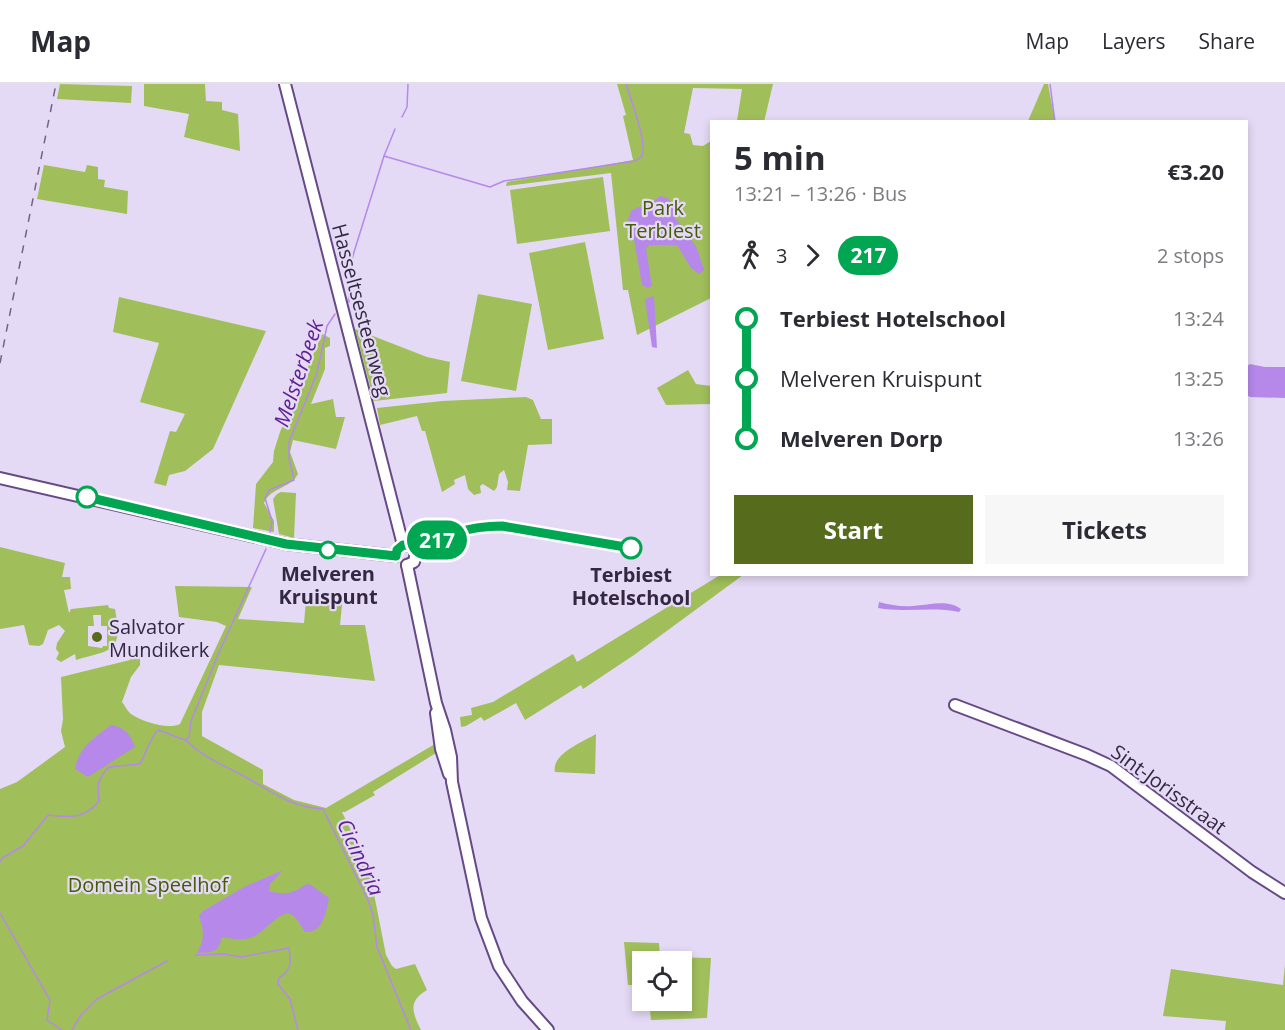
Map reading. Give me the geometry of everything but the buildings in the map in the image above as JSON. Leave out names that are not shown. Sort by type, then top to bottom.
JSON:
[{"type":"main road","name":"Hasseltsesteenweg","points":[[285,84],[403,545]]},
{"type":"main road","points":[[0,478],[286,544],[396,556]]},
{"type":"main road","points":[[403,545],[412,546],[416,552],[414,562],[407,565],[399,562],[396,556],[397,550],[403,545]]},
{"type":"main road","points":[[407,565],[436,704],[446,730],[451,757],[452,782],[475,896],[487,937],[509,983],[548,1030]]},
{"type":"main road","name":"Sint-Jorisstraat","points":[[955,705],[1112,766],[1252,872],[1285,893]]},
{"type":"green space","points":[[60,84],[132,86],[131,103],[57,99]]},
{"type":"green space","points":[[144,84],[205,84],[206,101],[222,102],[222,110],[238,114],[240,151],[184,137],[189,114],[144,106]]},
{"type":"green space","name":"Park Terbiest","points":[[617,84],[773,84],[764,120],[737,120],[742,89],[693,88],[684,133],[690,134],[693,145],[703,146],[710,142],[710,298],[637,335],[628,290],[623,290],[611,173],[506,186],[507,182],[633,160],[623,116],[626,115]]},
{"type":"green space","points":[[1044,84],[1048,84],[1055,120],[1028,120]]},
{"type":"green space","points":[[44,165],[85,172],[87,165],[98,167],[98,179],[105,180],[104,187],[128,191],[127,214],[37,199]]},
{"type":"green space","points":[[603,177],[610,231],[517,244],[510,190]]},
{"type":"green space","points":[[585,242],[604,339],[548,350],[529,253]]},
{"type":"green space","points":[[478,294],[532,304],[516,391],[461,381]]},
{"type":"green space","points":[[119,297],[266,331],[213,449],[185,471],[169,475],[166,486],[154,483],[170,431],[176,432],[185,414],[140,402],[159,343],[113,332]]},
{"type":"green space","points":[[355,329],[427,357],[450,362],[447,393],[374,401]]},
{"type":"green space","points":[[322,334],[330,338],[330,346],[325,348],[325,369],[311,404],[333,399],[336,417],[345,417],[336,449],[293,440],[290,452],[298,474],[290,483],[271,494],[264,503],[274,521],[274,532],[253,528],[256,484],[273,462],[280,432]]},
{"type":"green space","points":[[688,370],[696,384],[710,386],[710,404],[666,405],[657,388]]},
{"type":"green space","points":[[526,397],[533,400],[541,419],[552,419],[552,444],[528,445],[520,491],[507,490],[508,482],[504,470],[499,474],[494,491],[483,484],[480,486],[481,493],[474,495],[468,489],[465,475],[454,480],[455,484],[442,492],[425,431],[422,431],[417,416],[380,425],[377,408],[442,401]]},
{"type":"green space","points":[[281,492],[296,493],[294,538],[279,534],[273,499]]},
{"type":"green space","points":[[0,547],[65,563],[62,577],[70,577],[71,589],[64,590],[69,613],[71,609],[108,605],[109,608],[115,609],[117,623],[116,642],[107,651],[76,660],[75,654],[61,662],[56,659],[59,653],[56,649],[65,631],[59,625],[48,630],[43,644],[39,646],[29,645],[24,625],[0,629]],"holes":[[[93,615],[101,615],[101,626],[107,626],[107,646],[102,648],[88,646],[88,626],[94,626]]]},
{"type":"green space","points":[[719,576],[742,576],[634,655],[583,689],[581,685],[525,720],[516,703],[484,721],[481,717],[461,727],[460,717],[472,715],[471,708],[493,702],[573,654],[577,662]]},
{"type":"green space","name":"Domein Speelhof","points":[[175,586],[252,587],[238,619],[304,623],[306,600],[325,601],[326,594],[343,595],[340,625],[365,625],[375,681],[219,665],[202,712],[202,736],[263,770],[263,784],[294,800],[326,808],[435,744],[436,753],[373,792],[375,795],[342,812],[366,861],[386,955],[396,969],[415,964],[427,990],[414,1003],[415,1018],[421,1030],[0,1030],[0,789],[17,782],[65,747],[61,731],[63,719],[61,677],[130,660],[130,652],[134,656],[138,655],[140,665],[131,677],[122,702],[131,714],[149,722],[169,726],[180,724],[226,626],[217,622],[179,617]]},
{"type":"green space","points":[[596,734],[595,774],[555,772],[555,766],[563,754]]},
{"type":"green space","points":[[624,942],[659,943],[660,951],[632,951],[632,985],[628,985]]},
{"type":"green space","points":[[692,958],[711,958],[707,1018],[651,1020],[650,1011],[692,1011]]},
{"type":"green space","points":[[1285,964],[1285,1030],[1225,1030],[1226,1021],[1163,1016],[1171,969],[1283,985]]},
{"type":"shaded area","points":[[660,196],[668,198],[674,207],[674,216],[697,248],[704,270],[699,274],[691,268],[677,245],[649,245],[646,249],[652,286],[648,288],[642,285],[632,228],[628,219],[632,210],[649,204]]},
{"type":"shaded area","points":[[654,296],[657,348],[652,347],[645,299]]},
{"type":"shaded area","points":[[1248,365],[1285,367],[1285,398],[1248,396]]},
{"type":"shaded area","points":[[879,602],[905,606],[944,603],[961,609],[959,612],[899,610],[878,608]]},
{"type":"shaded area","points":[[111,725],[126,732],[135,747],[88,777],[75,769],[77,761],[88,744]]},
{"type":"shaded area","points":[[283,870],[270,884],[269,891],[288,893],[306,884],[311,885],[329,898],[320,926],[305,932],[295,917],[286,914],[251,938],[222,937],[219,947],[214,951],[197,953],[203,931],[199,916],[203,911],[244,887]]},
{"type":"waterway","name":"Melsterbeek","points":[[402,117],[407,107],[408,84]]},
{"type":"waterway","points":[[384,156],[490,187],[504,181],[635,161],[642,156],[643,142],[626,84]]},
{"type":"waterway","points":[[1050,84],[1055,120]]},
{"type":"waterway","name":"Melsterbeek","points":[[349,302],[349,271],[354,252],[384,156],[395,129]]},
{"type":"waterway","name":"Melsterbeek","points":[[270,532],[272,521],[265,498],[269,490],[294,480],[289,458],[289,442],[317,373],[327,326],[335,314]]},
{"type":"waterway","name":"Melsterbeek","points":[[0,862],[2,858],[23,846],[48,815],[76,816],[93,807],[99,801],[99,782],[105,771],[109,767],[140,764],[158,730],[185,740],[189,737],[191,721],[220,650],[266,549]]},
{"type":"waterway","name":"Cicindria","points":[[186,740],[208,757],[284,799],[303,806],[323,809],[368,900],[373,915],[377,947],[411,1030]]},
{"type":"waterway","points":[[0,913],[50,1000],[47,1020],[62,1030]]},
{"type":"waterway","points":[[196,955],[224,954],[241,957],[289,948],[290,966],[279,978],[278,984],[290,999],[298,1030]]},
{"type":"waterway","points":[[72,1030],[81,1015],[97,999],[167,961]]},
{"type":"railway","points":[[0,363],[56,84]]},
{"type":"bus line","name":"217","points":[[87,497],[286,544],[317,549],[396,556],[398,548],[403,545],[412,546],[416,552],[438,539],[459,531],[485,526],[515,527],[631,548]]},
{"type":"place","name":"Terbiest Hotelschool","points":[[631,548]]},
{"type":"place","name":"Melveren Kruispunt","points":[[328,550]]},
{"type":"place","name":"Salvator Mundikerk","points":[[97,637]]}]
